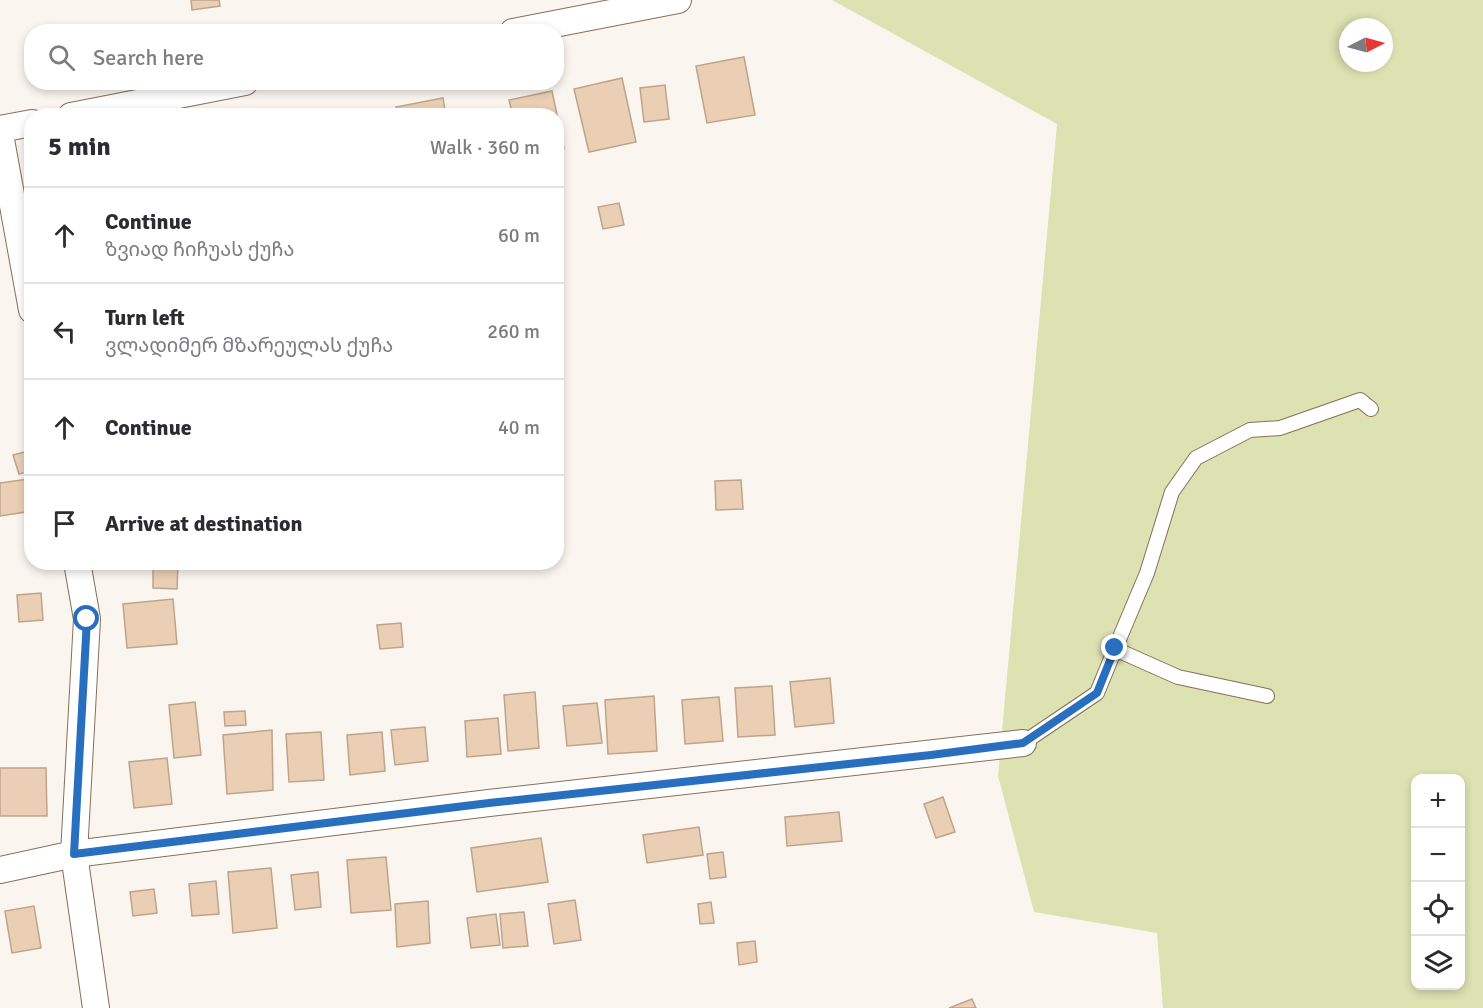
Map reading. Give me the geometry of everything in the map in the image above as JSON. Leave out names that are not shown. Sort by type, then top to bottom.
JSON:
[{"type":"street","points":[[554,24],[678,0]]},
{"type":"street","points":[[112,108],[203,90]]},
{"type":"street","points":[[0,129],[24,124]]},
{"type":"street","points":[[0,134],[24,266]]},
{"type":"street","points":[[78,570],[87,619],[74,854],[96,1008]]},
{"type":"street","points":[[0,870],[74,854],[489,803],[1023,743]]},
{"type":"lane","points":[[1023,743],[1097,693],[1147,573],[1172,492],[1196,458],[1250,430],[1280,428],[1360,400],[1371,409]]},
{"type":"lane","points":[[1115,648],[1178,677],[1267,696]]},
{"type":"green space","points":[[832,0],[1483,0],[1483,1008],[1163,1008],[1157,933],[1034,912],[998,776],[1057,124]]},
{"type":"building","points":[[191,0],[219,0],[220,6],[192,10]]},
{"type":"building","points":[[744,57],[755,115],[707,123],[696,66]]},
{"type":"building","points":[[622,78],[636,142],[589,152],[574,89]]},
{"type":"building","points":[[665,85],[669,119],[644,122],[640,88]]},
{"type":"building","points":[[552,91],[556,108],[511,108],[509,100]]},
{"type":"building","points":[[443,98],[445,108],[396,108]]},
{"type":"building","points":[[619,203],[624,225],[603,229],[598,207]]},
{"type":"building","points":[[24,452],[24,473],[19,474],[13,455]]},
{"type":"building","points":[[24,480],[24,512],[0,516],[0,483]]},
{"type":"building","points":[[741,480],[743,509],[716,510],[715,481]]},
{"type":"building","points":[[153,570],[178,570],[177,589],[153,588]]},
{"type":"building","points":[[41,593],[43,620],[19,622],[17,595]]},
{"type":"building","points":[[173,599],[177,644],[127,648],[123,604]]},
{"type":"building","points":[[401,623],[403,647],[380,649],[377,625]]},
{"type":"building","points":[[830,678],[834,723],[795,727],[790,682]]},
{"type":"building","points":[[772,686],[775,735],[738,737],[735,688]]},
{"type":"building","points":[[535,692],[539,748],[508,751],[504,695]]},
{"type":"building","points":[[654,696],[657,751],[608,754],[605,700]]},
{"type":"building","points":[[719,697],[723,741],[685,744],[682,700]]},
{"type":"building","points":[[195,702],[201,755],[174,758],[169,705]]},
{"type":"building","points":[[597,703],[602,743],[567,746],[563,706]]},
{"type":"building","points":[[245,711],[246,725],[225,726],[224,712]]},
{"type":"building","points":[[498,718],[501,754],[467,757],[465,721]]},
{"type":"building","points":[[425,727],[428,761],[395,765],[391,730]]},
{"type":"building","points":[[272,730],[273,790],[227,794],[223,735]]},
{"type":"building","points":[[321,732],[324,780],[289,782],[286,734]]},
{"type":"building","points":[[382,732],[385,771],[350,775],[347,735]]},
{"type":"building","points":[[167,758],[172,804],[134,808],[129,762]]},
{"type":"building","points":[[0,768],[46,768],[47,816],[0,816]]},
{"type":"building","points":[[943,797],[955,832],[936,838],[924,804]]},
{"type":"building","points":[[839,812],[842,841],[787,846],[785,817]]},
{"type":"building","points":[[699,827],[703,855],[647,863],[643,835]]},
{"type":"building","points":[[541,838],[548,882],[477,892],[471,848]]},
{"type":"building","points":[[723,852],[726,877],[710,879],[707,854]]},
{"type":"building","points":[[386,857],[391,910],[351,913],[347,860]]},
{"type":"building","points":[[271,868],[277,928],[233,933],[228,872]]},
{"type":"building","points":[[318,872],[321,907],[295,910],[291,875]]},
{"type":"building","points":[[216,881],[219,914],[192,916],[189,884]]},
{"type":"building","points":[[154,889],[157,913],[133,916],[130,892]]},
{"type":"building","points":[[575,900],[581,940],[554,944],[548,904]]},
{"type":"building","points":[[428,901],[430,943],[397,947],[395,904]]},
{"type":"building","points":[[711,902],[714,923],[700,924],[698,904]]},
{"type":"building","points":[[34,906],[41,948],[12,953],[5,911]]},
{"type":"building","points":[[524,912],[528,946],[503,948],[500,914]]},
{"type":"building","points":[[496,914],[500,945],[471,948],[467,918]]},
{"type":"building","points":[[755,941],[757,962],[739,965],[737,943]]},
{"type":"building","points":[[972,999],[976,1008],[949,1008]]},
{"type":"route","points":[[87,619],[74,854],[489,803],[1023,743],[1097,693],[1115,648]]}]
